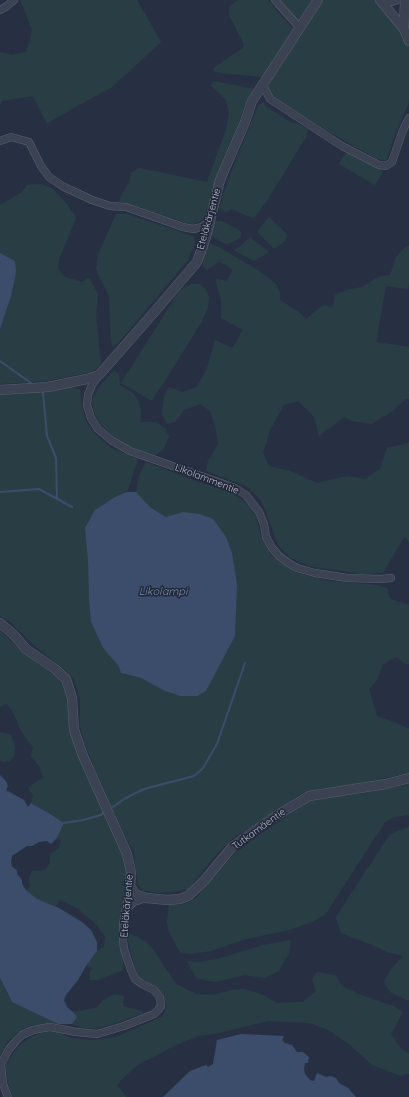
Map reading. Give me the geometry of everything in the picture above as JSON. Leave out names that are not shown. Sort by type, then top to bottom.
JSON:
[{"type":"street","points":[[0,10],[14,0]]},
{"type":"street","points":[[275,0],[300,28]]},
{"type":"street","name":"Eteläkärjentie","points":[[99,375],[196,262],[206,237],[220,180],[245,122],[252,101],[318,0]]},
{"type":"street","points":[[381,1],[392,2],[397,0]]},
{"type":"street","points":[[404,0],[406,30],[409,41]]},
{"type":"street","points":[[381,1],[406,30]]},
{"type":"street","points":[[263,85],[270,99],[342,146],[379,165],[386,166],[392,162],[403,130],[409,118]]},
{"type":"street","points":[[0,142],[11,137],[29,142],[41,166],[49,177],[64,187],[104,204],[126,207],[183,227],[193,229],[202,227],[210,221]]},
{"type":"street","points":[[0,390],[48,386],[87,379],[99,375]]},
{"type":"street","name":"Likolammentie","points":[[99,375],[88,395],[87,405],[91,418],[98,429],[111,440],[130,451],[235,488],[246,495],[259,512],[264,524],[266,537],[272,548],[279,556],[298,568],[347,578],[391,578]]},
{"type":"street","name":"Eteläkärjentie","points":[[0,624],[13,634],[26,649],[55,669],[66,679],[72,698],[74,730],[83,756],[127,854],[130,872],[130,886],[127,909],[123,924],[124,949],[135,979],[154,990],[160,997],[161,1006],[154,1014],[124,1026],[97,1034],[50,1027],[33,1030],[16,1041],[9,1049],[0,1065]]},
{"type":"street","name":"Tutkamäentie","points":[[146,898],[167,900],[180,899],[188,896],[204,881],[232,847],[270,819],[309,796],[386,784],[409,778]]},
{"type":"street","points":[[130,886],[136,894],[146,898]]},
{"type":"street","points":[[127,909],[134,902],[146,898]]},
{"type":"street","points":[[0,1065],[3,1084],[8,1097]]},
{"type":"green space","points":[[20,0],[137,0],[161,42],[112,87],[47,123],[33,96],[2,101],[0,105],[0,52],[12,55],[26,52],[30,40],[32,29]]},
{"type":"green space","points":[[238,0],[268,0],[294,29],[264,77],[220,73],[214,71],[213,68],[243,48],[244,44],[229,15],[229,7]]},
{"type":"green space","points":[[279,0],[314,0],[302,19],[296,19]]},
{"type":"green space","points":[[324,0],[375,0],[398,27],[409,47],[409,102],[386,160],[377,159],[326,130],[274,98],[268,88],[269,83]]},
{"type":"green space","points":[[213,81],[254,89],[248,97],[216,179],[205,219],[193,224],[127,203],[119,202],[121,195],[129,183],[131,173],[139,168],[207,182],[226,130],[229,114],[226,100],[211,85]]},
{"type":"green space","points":[[263,102],[265,106],[292,123],[296,123],[308,129],[306,137],[268,199],[254,218],[232,209],[226,212],[219,209],[229,178],[258,106]]},
{"type":"green space","points":[[348,152],[381,168],[382,173],[375,185],[339,164]]},
{"type":"green space","points":[[41,184],[53,189],[67,204],[76,218],[59,259],[58,269],[65,277],[82,282],[89,278],[98,294],[96,317],[101,364],[92,372],[46,381],[0,384],[0,204],[22,192],[27,185]]},
{"type":"green space","points":[[116,214],[127,214],[193,236],[195,243],[188,260],[119,342],[113,347],[111,341],[109,296],[96,269],[98,255]]},
{"type":"green space","points":[[269,217],[287,235],[285,241],[273,248],[257,232]]},
{"type":"green space","points":[[215,221],[221,221],[240,231],[240,238],[225,244],[213,237],[211,234],[212,226]]},
{"type":"green space","points":[[250,237],[269,252],[254,261],[233,250],[241,246]]},
{"type":"green space","points":[[210,244],[219,247],[259,271],[276,284],[280,292],[280,300],[300,313],[306,319],[323,305],[333,307],[335,295],[346,290],[362,287],[382,276],[390,275],[396,258],[404,248],[409,246],[409,286],[407,289],[386,286],[376,342],[409,347],[409,399],[406,399],[391,412],[372,424],[352,421],[344,417],[319,436],[314,417],[298,401],[284,405],[270,430],[263,453],[269,466],[290,471],[317,483],[347,476],[365,479],[380,469],[387,448],[409,443],[409,541],[404,537],[383,573],[361,574],[309,566],[291,558],[278,545],[265,509],[259,498],[246,486],[206,471],[208,461],[218,444],[216,430],[210,411],[200,404],[184,410],[175,422],[167,424],[162,414],[164,396],[169,387],[183,392],[197,387],[207,368],[215,340],[232,348],[243,330],[221,318],[221,300],[216,281],[217,279],[227,281],[232,270],[219,262],[207,270],[203,266],[204,250]]},
{"type":"green space","points":[[191,284],[199,284],[205,288],[209,297],[208,308],[201,323],[152,401],[121,383],[180,290]]},
{"type":"green space","points":[[114,370],[119,374],[120,385],[133,393],[139,401],[141,412],[140,422],[155,422],[165,428],[169,437],[163,450],[155,455],[127,445],[113,436],[101,424],[94,412],[92,401],[98,388]]},
{"type":"green space","points":[[72,387],[80,389],[82,408],[86,421],[94,433],[111,448],[138,459],[127,492],[136,492],[139,476],[146,462],[232,493],[246,503],[256,517],[261,537],[271,556],[297,573],[328,581],[377,585],[387,588],[390,599],[409,605],[409,664],[405,664],[397,657],[383,664],[377,680],[369,689],[377,716],[409,729],[409,773],[361,783],[304,792],[236,836],[219,851],[188,889],[157,893],[143,890],[138,885],[134,852],[123,832],[85,744],[80,726],[80,699],[74,679],[34,645],[9,621],[0,616],[0,395],[48,391]],"holes":[[[88,560],[161,689],[141,678],[121,673],[118,665],[103,648],[91,622]]]},
{"type":"green space","points":[[0,631],[17,647],[61,681],[67,698],[70,731],[122,853],[127,875],[119,935],[123,959],[123,970],[98,980],[89,980],[90,971],[93,968],[86,966],[97,951],[104,947],[105,936],[94,922],[79,909],[60,900],[55,907],[37,899],[26,890],[30,887],[29,878],[32,871],[45,870],[50,863],[50,854],[59,848],[61,841],[57,838],[64,823],[31,803],[33,795],[28,788],[43,777],[40,768],[31,756],[33,747],[20,729],[11,709],[6,704],[0,707]]},
{"type":"green space","points":[[0,732],[11,735],[15,747],[14,756],[9,761],[1,762]]},
{"type":"green space","points":[[409,784],[409,815],[394,817],[385,822],[325,915],[312,922],[289,930],[246,939],[211,951],[190,954],[180,952],[169,933],[167,921],[169,905],[185,904],[196,898],[234,854],[265,831],[308,802],[321,798],[366,793]]},
{"type":"green space","points":[[409,827],[409,1001],[390,992],[384,982],[391,969],[403,956],[387,952],[341,933],[336,917],[390,834]]},
{"type":"green space","points":[[126,932],[147,942],[176,984],[196,994],[213,995],[232,990],[244,989],[263,995],[277,1003],[303,1002],[316,991],[312,979],[317,972],[335,975],[343,987],[393,1006],[403,1012],[391,1034],[401,1049],[409,1054],[409,1073],[401,1076],[372,1065],[349,1044],[328,1030],[310,1023],[268,1021],[214,1034],[199,1036],[183,1042],[140,1063],[117,1085],[127,1097],[13,1097],[8,1083],[5,1066],[18,1047],[32,1036],[45,1032],[56,1032],[71,1038],[93,1040],[116,1037],[163,1016],[167,1006],[163,993],[138,976]]},
{"type":"green space","points":[[291,940],[289,953],[279,971],[264,978],[245,975],[214,982],[196,978],[187,961],[198,962],[218,959],[263,945]]},
{"type":"green space","points":[[0,978],[12,1002],[58,1024],[31,1025],[18,1032],[7,1042],[0,1056]]},
{"type":"green space","points":[[114,994],[124,996],[123,1006],[142,1011],[144,1013],[95,1029],[84,1028],[72,1024],[77,1017],[73,1012],[96,1008],[103,1000]]},
{"type":"water","points":[[0,253],[15,261],[16,272],[11,296],[0,329]]},
{"type":"water","name":"Likolampi","points":[[127,492],[136,492],[151,508],[166,517],[183,512],[200,514],[213,519],[226,537],[232,553],[237,584],[235,636],[206,691],[197,696],[181,696],[165,691],[141,678],[121,673],[118,665],[103,648],[91,622],[85,528],[95,510],[115,497]]},
{"type":"water","points":[[0,775],[6,781],[8,786],[6,790],[24,800],[28,807],[31,803],[64,823],[57,838],[51,844],[47,841],[39,842],[32,846],[27,846],[12,856],[11,862],[12,867],[17,870],[17,874],[22,880],[22,884],[26,890],[37,899],[59,908],[82,922],[91,930],[97,942],[97,951],[64,1000],[67,1007],[77,1017],[72,1024],[58,1024],[12,1002],[0,978]]},
{"type":"water","points":[[241,1034],[284,1036],[282,1040],[285,1043],[292,1045],[297,1052],[303,1052],[309,1057],[308,1063],[305,1063],[304,1069],[305,1074],[310,1080],[314,1081],[317,1073],[326,1077],[330,1076],[336,1078],[339,1083],[348,1088],[356,1097],[163,1097],[190,1071],[206,1065],[208,1067],[213,1064],[217,1040]]},
{"type":"waterway","points":[[0,361],[31,383]]},
{"type":"waterway","points":[[43,392],[47,436],[56,458],[57,499]]},
{"type":"waterway","points":[[0,492],[39,489],[72,507]]},
{"type":"waterway","points":[[113,807],[124,799],[144,789],[194,776],[203,768],[217,744],[245,663]]},
{"type":"waterway","points":[[64,823],[83,820],[101,815],[103,813]]}]
